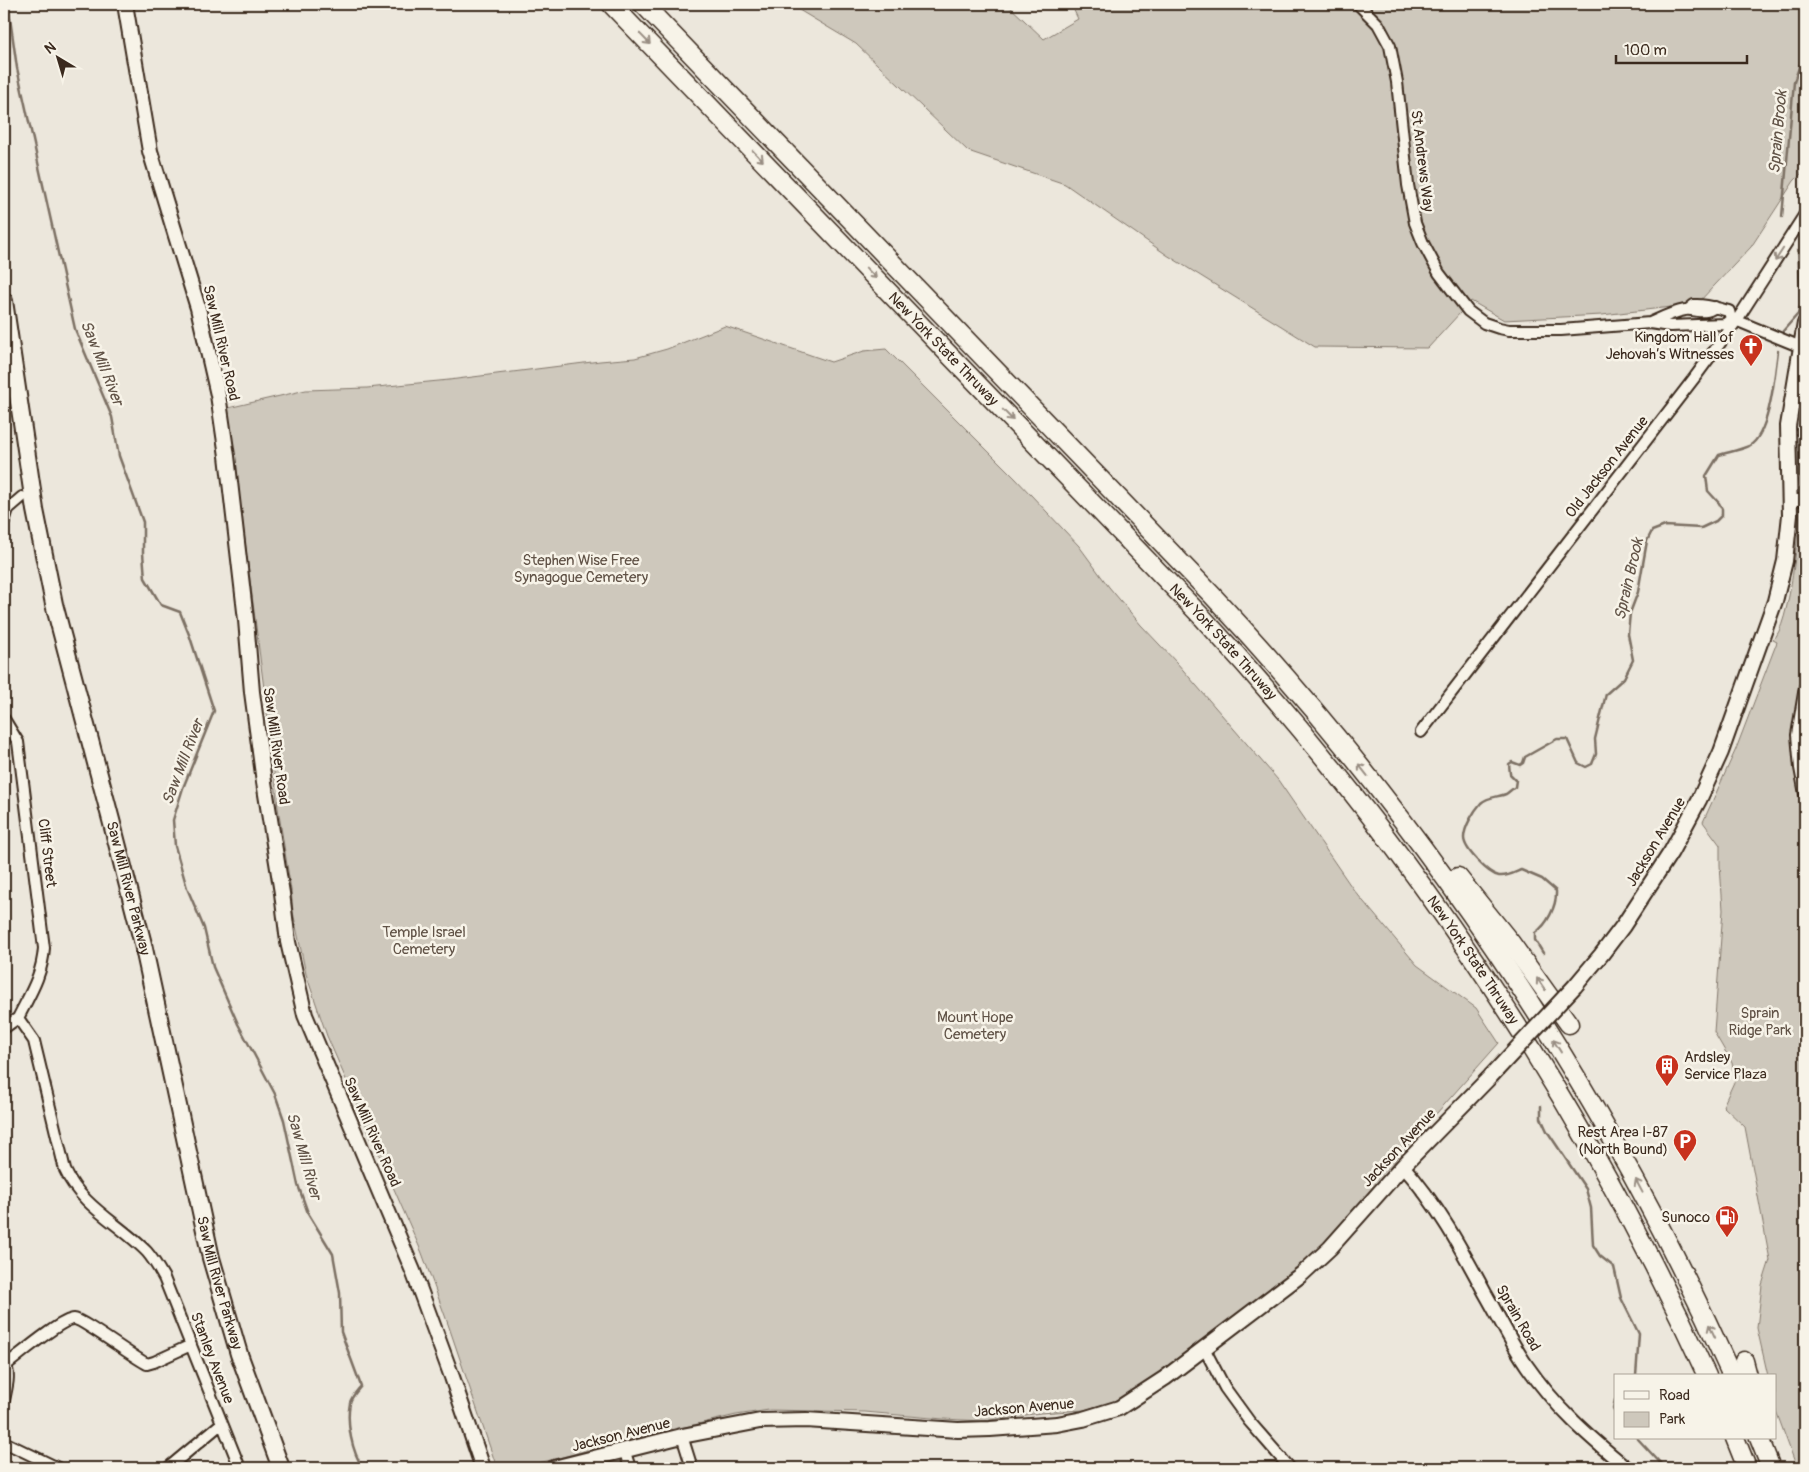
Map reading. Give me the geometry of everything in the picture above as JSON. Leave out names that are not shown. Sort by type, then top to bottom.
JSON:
[{"type":"highway","name":"New York State Thruway","points":[[611,4],[1197,611],[1266,688],[1349,787],[1445,915],[1499,995],[1550,1076],[1628,1215],[1668,1293],[1706,1374]]},
{"type":"highway","name":"New York State Thruway","points":[[643,4],[1212,595],[1298,690],[1378,789],[1478,924],[1539,1016],[1577,1078],[1655,1218],[1731,1374]]},
{"type":"highway","name":"Saw Mill River Parkway","points":[[4,301],[35,510],[54,604],[112,820],[146,959],[213,1265],[239,1354],[282,1468]]},
{"type":"highway","name":"Saw Mill River Parkway","points":[[4,373],[22,496],[37,576],[51,638],[101,823],[140,978],[201,1260],[232,1367],[270,1468]]},
{"type":"highway","points":[[1378,789],[1450,868],[1497,925],[1569,1024]]},
{"type":"highway","points":[[1736,1440],[1747,1468]]},
{"type":"highway","points":[[1760,1440],[1771,1468]]},
{"type":"highway","points":[[1770,1440],[1778,1468]]},
{"type":"main road","name":"Saw Mill River Road","points":[[125,4],[150,151],[198,308],[218,395],[227,456],[260,755],[288,942],[305,1015],[413,1271],[483,1468]]},
{"type":"main road","name":"Jackson Avenue","points":[[554,1468],[682,1436],[741,1424],[784,1420],[848,1422],[958,1430],[1057,1424],[1083,1419],[1119,1408],[1130,1402],[1165,1378],[1309,1268],[1330,1248],[1403,1166],[1491,1076],[1601,956],[1671,852],[1699,800],[1721,752],[1775,601],[1785,561],[1791,500],[1788,426],[1805,323]]},
{"type":"street","name":"St Andrews Way","points":[[1358,4],[1378,24],[1390,46],[1398,82],[1408,185],[1415,223],[1439,274],[1468,311],[1484,323],[1499,328],[1510,330],[1561,330],[1650,323],[1689,309],[1694,305],[1710,304],[1713,309]]},
{"type":"street","name":"Old Jackson Avenue","points":[[1422,732],[1695,377],[1805,214]]},
{"type":"street","points":[[1689,309],[1691,325]]},
{"type":"street","points":[[1711,324],[1713,309],[1729,311],[1734,320],[1801,347]]},
{"type":"street","name":"St Andrews Way","points":[[1650,323],[1661,326],[1725,324],[1734,320]]},
{"type":"street","points":[[4,522],[8,509],[22,496]]},
{"type":"street","points":[[1791,500],[1805,500]]},
{"type":"street","points":[[1805,687],[1797,735],[1805,790]]},
{"type":"street","name":"Cliff Street","points":[[4,719],[18,742],[44,948],[38,978],[18,1018]]},
{"type":"street","points":[[1797,735],[1805,748]]},
{"type":"street","points":[[4,1028],[18,1018]]},
{"type":"street","name":"Stanley Avenue","points":[[18,1018],[34,1041],[65,1170],[69,1178],[106,1219],[140,1246],[154,1261],[164,1278],[240,1468]]},
{"type":"street","name":"Sprain Road","points":[[1403,1166],[1423,1188],[1443,1218],[1510,1340],[1546,1392],[1595,1443],[1627,1468]]},
{"type":"street","points":[[4,1400],[9,1375],[5,1362],[56,1327],[75,1319],[147,1364],[191,1345]]},
{"type":"street","points":[[1204,1348],[1225,1388],[1249,1421],[1290,1468]]},
{"type":"street","points":[[168,1468],[222,1423]]},
{"type":"street","points":[[682,1436],[692,1468]]},
{"type":"street","points":[[4,1442],[58,1468]]},
{"type":"street","points":[[624,1449],[630,1468]]},
{"type":"green space","points":[[789,4],[1007,4],[1044,39],[1078,19],[1071,4],[1805,4],[1805,170],[1794,181],[1751,247],[1697,304],[1602,315],[1504,320],[1471,301],[1428,348],[1315,347],[1167,255],[1065,184],[968,151],[856,44]]},
{"type":"green space","name":"Mount Hope Cemetery","points":[[725,326],[831,362],[864,351],[886,349],[1015,478],[1079,546],[1109,587],[1141,625],[1177,663],[1278,780],[1353,889],[1417,965],[1476,1008],[1499,1043],[1397,1158],[1361,1207],[1295,1276],[1229,1321],[1168,1367],[1127,1395],[1112,1402],[1084,1410],[1041,1413],[983,1421],[865,1412],[769,1410],[736,1415],[527,1466],[497,1468],[422,1253],[327,1036],[306,974],[293,912],[278,808],[228,408],[306,390],[367,388],[635,358],[667,349]]},
{"type":"green space","name":"Sprain Ridge Park","points":[[1805,389],[1805,1468],[1797,1468],[1776,1411],[1776,1374],[1768,1374],[1757,1328],[1762,1285],[1770,1260],[1745,1127],[1723,1106],[1735,1080],[1732,1063],[1714,1032],[1723,910],[1720,845],[1703,822],[1736,749],[1777,642],[1773,640],[1779,631],[1789,597],[1798,533],[1800,503],[1797,449]]},
{"type":"waterway","name":"Saw Mill River","points":[[8,4],[17,68],[75,329],[112,417],[119,456],[143,522],[145,578],[161,605],[180,612],[214,711],[183,788],[173,820],[175,846],[187,888],[204,928],[213,967],[238,1024],[275,1094],[284,1120],[298,1185],[308,1213],[333,1254],[340,1293],[341,1332],[361,1386],[351,1401],[349,1428],[353,1446],[363,1468]]},
{"type":"waterway","name":"Sprain Brook","points":[[1782,217],[1794,82],[1805,50]]},
{"type":"waterway","name":"Sprain Brook","points":[[1783,331],[1798,314],[1801,304],[1798,250]]},
{"type":"waterway","name":"Sprain Brook","points":[[1543,953],[1535,940],[1535,933],[1550,915],[1555,903],[1556,891],[1542,879],[1521,870],[1502,876],[1489,871],[1472,854],[1465,843],[1464,834],[1475,810],[1483,801],[1506,794],[1515,787],[1516,780],[1510,774],[1509,764],[1512,762],[1520,765],[1525,757],[1557,739],[1567,739],[1578,763],[1586,767],[1592,764],[1596,754],[1595,739],[1606,694],[1624,678],[1633,660],[1628,634],[1630,613],[1638,592],[1647,541],[1652,531],[1665,526],[1701,528],[1716,521],[1722,515],[1719,503],[1708,491],[1706,476],[1719,455],[1749,446],[1756,440],[1762,430],[1770,403],[1778,351]]},
{"type":"waterway","name":"Sprain Brook","points":[[1541,1106],[1541,1118],[1547,1131],[1586,1189],[1591,1208],[1593,1245],[1600,1256],[1614,1267],[1621,1298],[1639,1334],[1636,1374]]},
{"type":"waterway","name":"Sprain Brook","points":[[1614,1404],[1614,1410]]},
{"type":"waterway","name":"Sprain Brook","points":[[1639,1440],[1665,1468]]},
{"type":"place","name":"Kingdom Hall of Jehovah’s Witnesses","points":[[1751,367]]},
{"type":"place","name":"Ardsley Service Plaza","points":[[1667,1087]]},
{"type":"place","name":"Rest Area I-87 (North Bound)","points":[[1685,1162]]},
{"type":"place","name":"Sunoco","points":[[1727,1238]]},
{"type":"park label","name":"Stephen Wise Free Synagogue Cemetery","points":[[581,568]]},
{"type":"park label","name":"Temple Israel Cemetery","points":[[424,940]]}]
